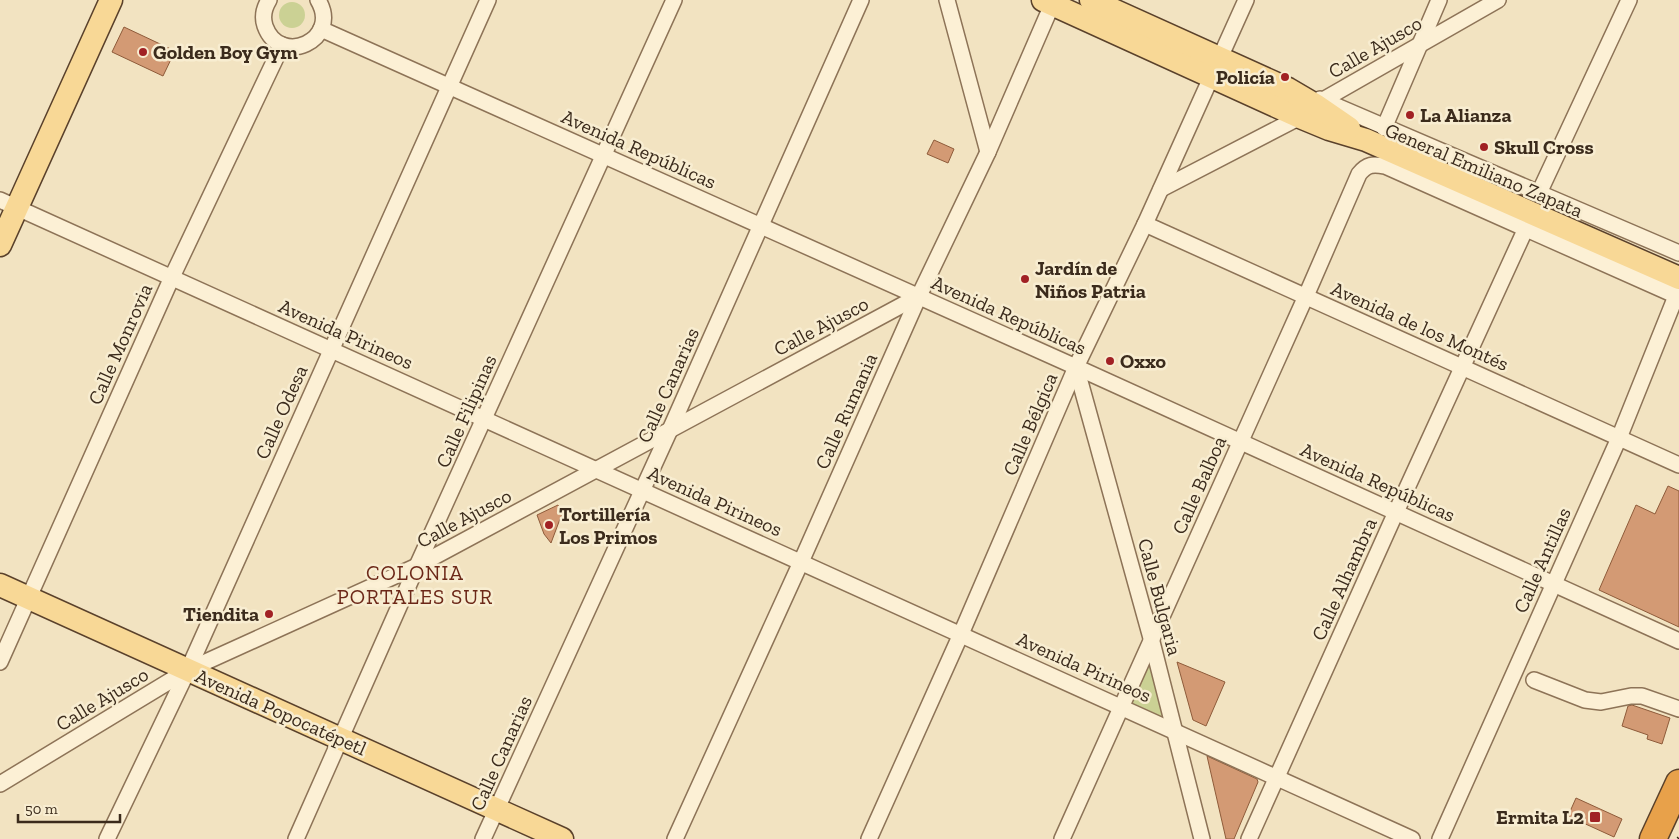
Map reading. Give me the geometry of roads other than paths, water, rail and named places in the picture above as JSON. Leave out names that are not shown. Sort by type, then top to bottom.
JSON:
[{"type":"highway","points":[[1653,839],[1679,783]]},
{"type":"main road","points":[[0,245],[9,204],[111,0]]},
{"type":"main road","name":"General Emiliano Zapata","points":[[1091,0],[1216,68],[1300,117],[1329,129],[1366,140],[1456,181],[1678,290]]},
{"type":"main road","name":"General Emiliano Zapata","points":[[1050,1],[1216,68],[1288,89],[1317,106],[1366,140]]},
{"type":"main road","name":"Avenida Popocatépetl","points":[[0,585],[562,839]]},
{"type":"street","points":[[264,2],[264,23],[268,32],[274,40],[282,45],[291,47],[301,46],[316,37],[321,29],[323,10],[318,0]]},
{"type":"street","name":"Calle Odesa","points":[[107,839],[188,670],[488,0]]},
{"type":"street","name":"Calle Filipinas","points":[[296,839],[417,566],[674,0]]},
{"type":"street","name":"Calle Canarias","points":[[483,839],[669,432],[861,0]]},
{"type":"street","points":[[947,0],[988,152]]},
{"type":"street","name":"Calle Bélgica","points":[[869,839],[961,634],[1076,367],[1145,224],[1246,0]]},
{"type":"street","points":[[1384,128],[1440,0]]},
{"type":"street","name":"Calle Ajusco","points":[[1323,100],[1498,0]]},
{"type":"street","points":[[1539,194],[1629,0]]},
{"type":"street","name":"Calle Rumania","points":[[675,839],[919,296],[988,152],[1050,1]]},
{"type":"street","name":"Avenida Repúblicas","points":[[321,29],[919,296],[1679,641]]},
{"type":"street","name":"Calle Monrovia","points":[[0,662],[172,277],[282,45]]},
{"type":"street","name":"General Emiliano Zapata","points":[[1288,89],[1323,100],[1384,128],[1679,253]]},
{"type":"street","points":[[1161,188],[1300,117]]},
{"type":"street","name":"Calle Balboa","points":[[1062,839],[1359,174],[1369,165],[1386,166]]},
{"type":"street","name":"General Emiliano Zapata","points":[[1386,166],[1526,228],[1678,290]]},
{"type":"street","name":"Avenida Pirineos","points":[[9,204],[1175,730],[1412,839]]},
{"type":"street","name":"Avenida de los Montés","points":[[1145,224],[1679,465]]},
{"type":"street","name":"Calle Alhambra","points":[[1249,839],[1526,228]]},
{"type":"street","name":"Calle Antillas","points":[[1440,839],[1619,438],[1678,290]]},
{"type":"street","name":"Calle Ajusco","points":[[0,784],[188,670],[417,566],[919,296]]},
{"type":"street","name":"Calle Bulgaria","points":[[1076,367],[1151,638],[1202,839]]},
{"type":"street","points":[[1534,680],[1585,700],[1601,702],[1631,696],[1642,696],[1679,709]]},
{"type":"place","name":"Golden Boy Gym","points":[[143,52]]},
{"type":"place","name":"Policía","points":[[1285,77]]},
{"type":"place","name":"La Alianza","points":[[1410,115]]},
{"type":"place","name":"Skull Cross","points":[[1484,147]]},
{"type":"place","name":"Jardín de Niños Patria","points":[[1025,279]]},
{"type":"place","name":"Oxxo","points":[[1110,361]]},
{"type":"place","name":"Tortillería Los Primos","points":[[549,525]]},
{"type":"place","name":"Tiendita","points":[[269,614]]},
{"type":"place","name":"Ermita L2","points":[[1595,817]]},
{"type":"district","name":"COLONIA PORTALES SUR","points":[[415,584]]}]
